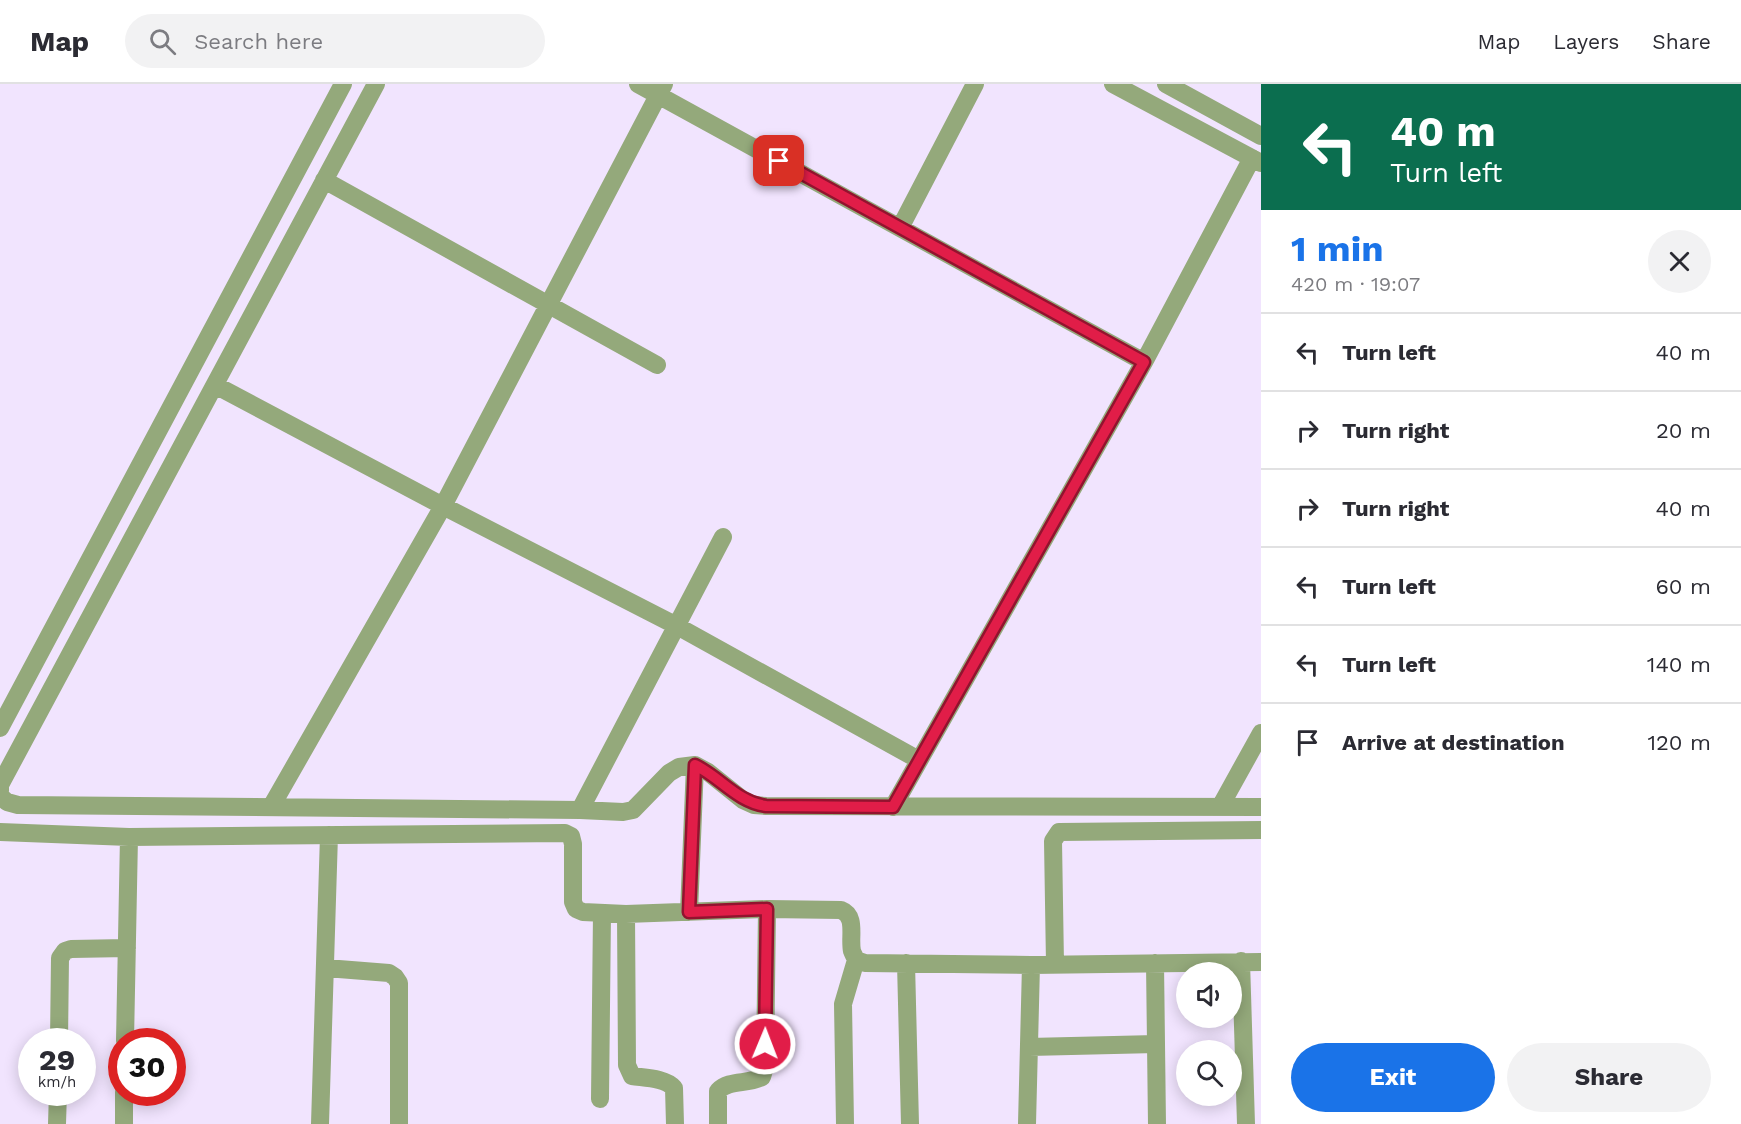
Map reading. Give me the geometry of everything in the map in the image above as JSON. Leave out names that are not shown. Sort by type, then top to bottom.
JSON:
[{"type":"street","points":[[0,728],[343,84]]},
{"type":"street","points":[[0,791],[0,786],[376,84]]},
{"type":"street","points":[[638,84],[661,89],[900,228],[1144,362]]},
{"type":"street","points":[[900,228],[975,84]]},
{"type":"street","points":[[893,807],[1256,161],[1113,84]]},
{"type":"street","points":[[1166,84],[1261,135]]},
{"type":"street","points":[[271,807],[443,506],[661,89]]},
{"type":"street","points":[[324,180],[657,365]]},
{"type":"street","points":[[215,385],[443,506],[677,626],[919,760]]},
{"type":"street","points":[[580,810],[723,537]]},
{"type":"street","points":[[1220,807],[1261,733]]},
{"type":"street","points":[[0,796],[7,802],[18,806],[623,812],[633,810],[669,773],[679,767],[695,765],[708,772],[743,800],[754,805],[766,806],[1261,807]]},
{"type":"street","points":[[689,912],[695,765]]},
{"type":"street","points":[[1055,964],[1053,841],[1059,832],[1261,830]]},
{"type":"street","points":[[0,832],[129,837],[565,833],[571,836],[573,844],[573,902],[576,909],[583,912],[626,914],[767,909],[847,912],[851,919],[852,951],[856,960],[843,1004],[845,1124]]},
{"type":"street","points":[[320,1124],[329,835]]},
{"type":"street","points":[[125,1028],[129,837]]},
{"type":"street","points":[[718,1124],[718,1091],[724,1085],[762,1077],[765,1067],[767,909]]},
{"type":"street","points":[[600,1099],[602,913]]},
{"type":"street","points":[[626,914],[627,1065],[632,1076],[670,1083],[674,1088],[675,1124]]},
{"type":"street","points":[[59,1028],[60,958],[65,951],[127,948]]},
{"type":"street","points":[[856,960],[865,963],[1030,965],[1261,962]]},
{"type":"street","points":[[1242,961],[1246,1124]]},
{"type":"street","points":[[906,963],[910,1124]]},
{"type":"street","points":[[1155,963],[1157,1124]]},
{"type":"street","points":[[1027,1124],[1030,965]]},
{"type":"street","points":[[326,968],[389,973],[399,983],[399,1124]]},
{"type":"street","points":[[1029,1047],[1156,1044]]},
{"type":"street","points":[[57,1124],[58,1106]]},
{"type":"street","points":[[124,1106],[124,1124]]},
{"type":"route","points":[[765,1044],[767,909],[689,912],[695,765],[708,772],[743,800],[754,805],[893,807],[1144,362],[779,161]]}]
